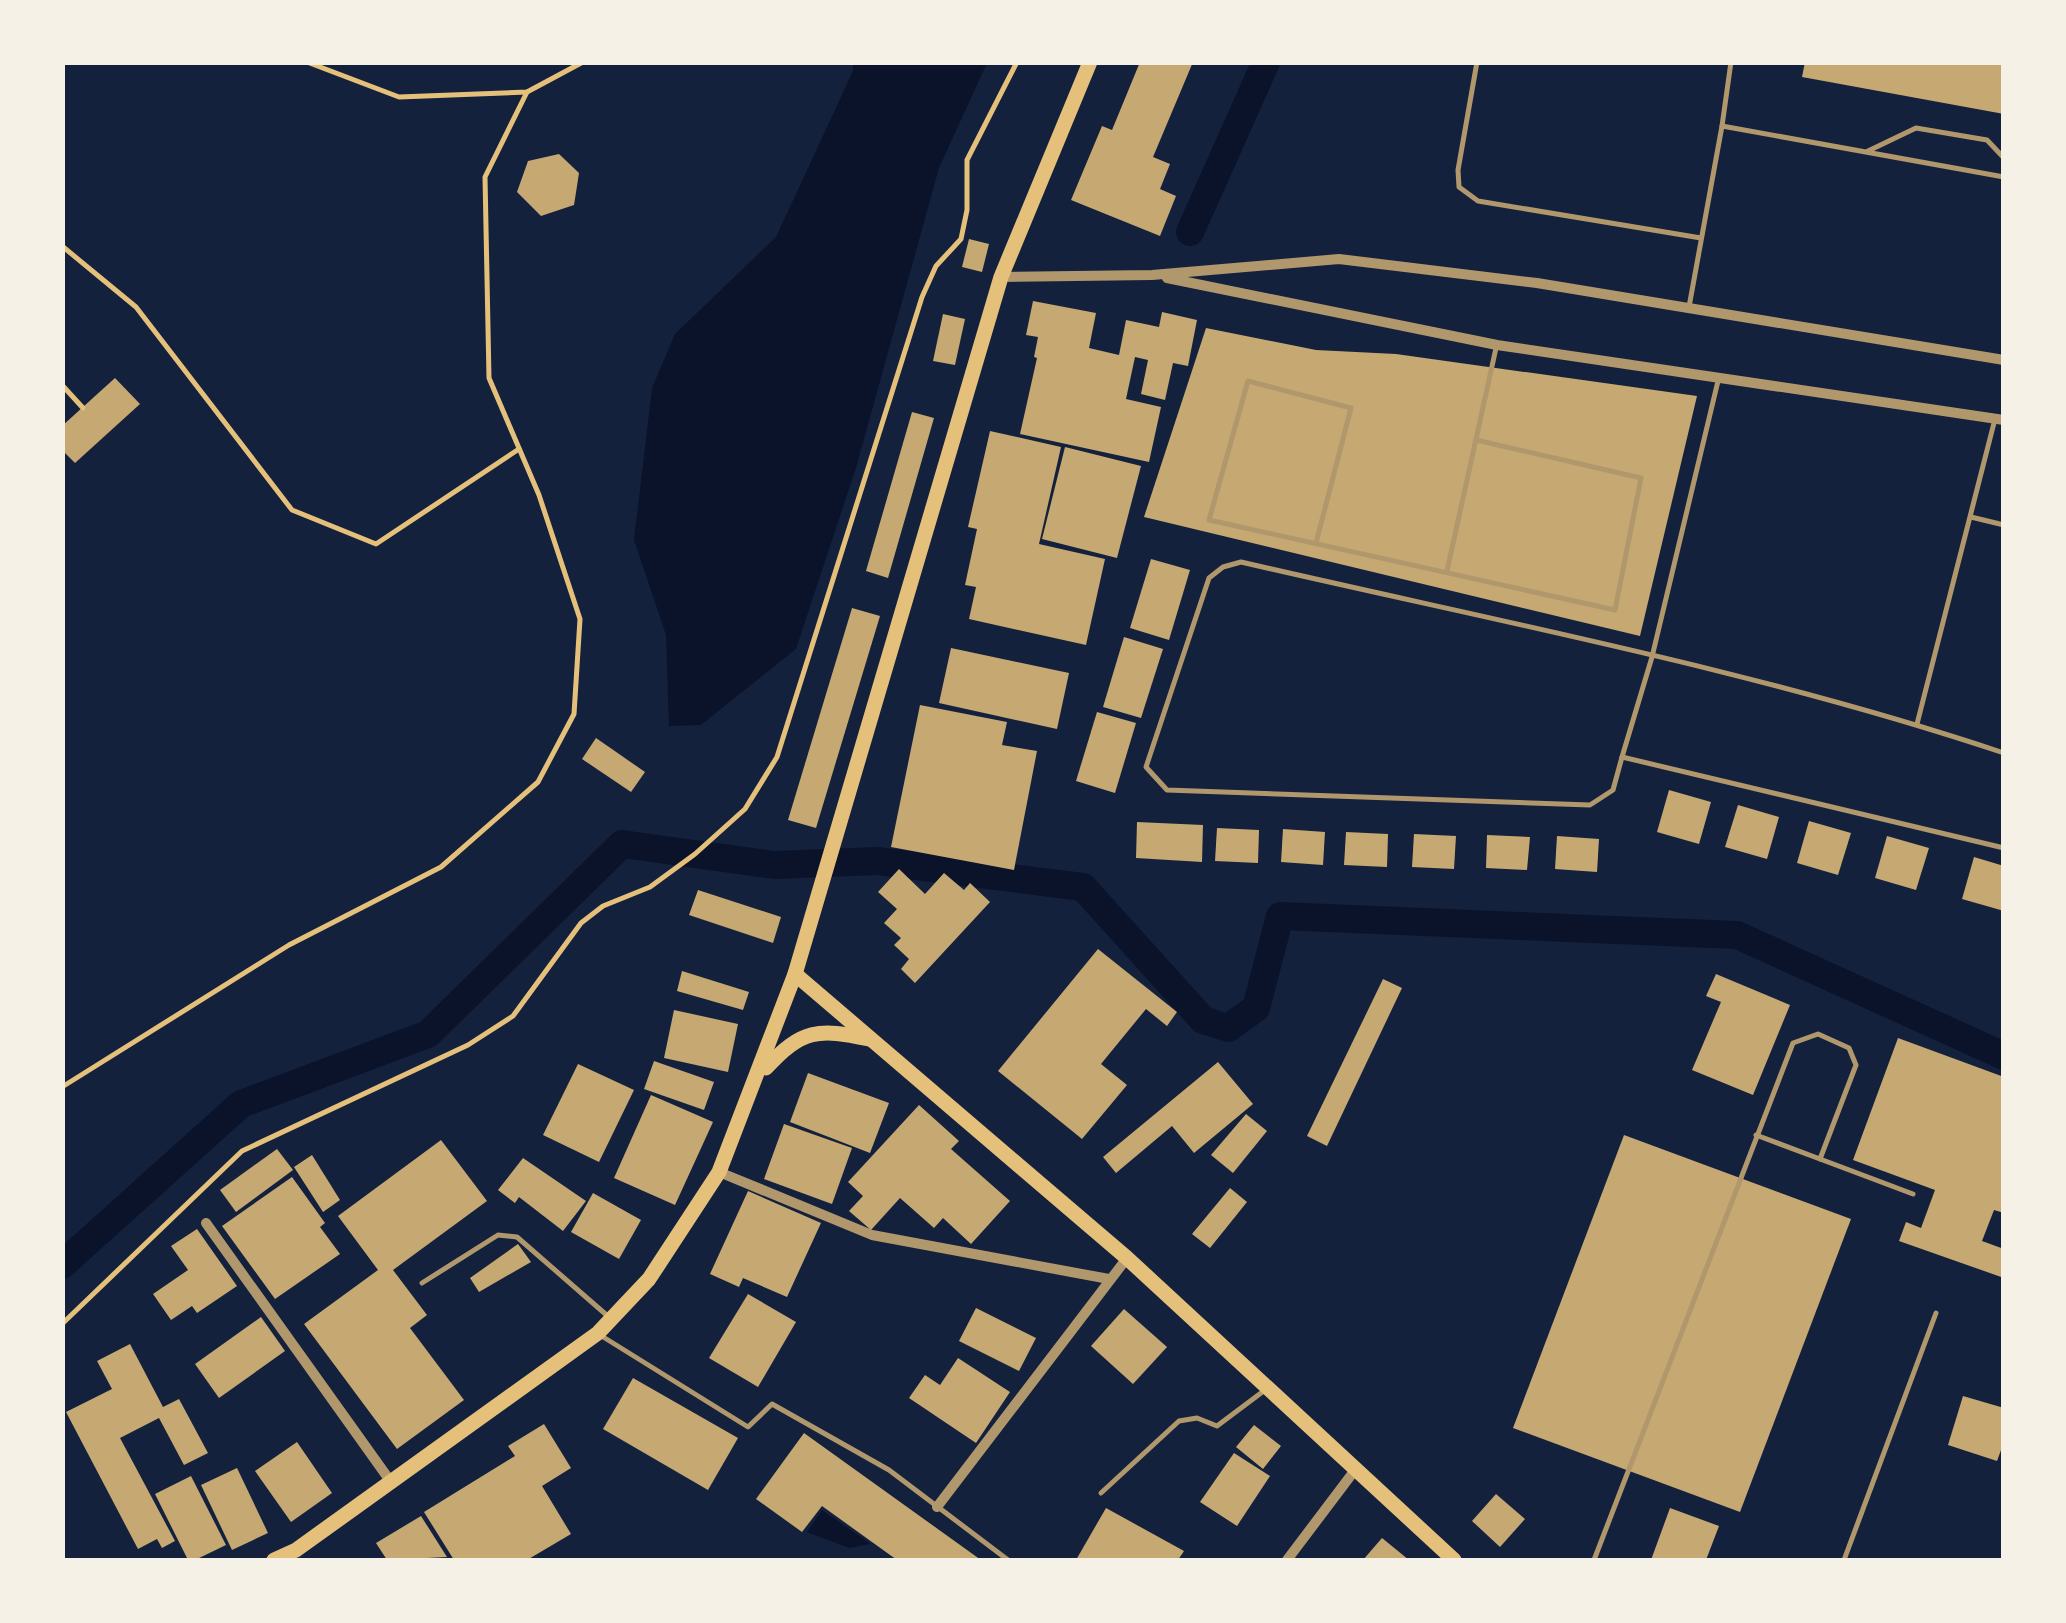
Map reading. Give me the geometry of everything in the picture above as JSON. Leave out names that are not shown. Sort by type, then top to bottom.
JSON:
[{"type":"main road","points":[[274,1560],[296,1550],[598,1333],[649,1279],[719,1172],[760,1075],[795,974],[1000,276],[1090,62]]},
{"type":"main road","points":[[795,974],[1127,1258],[1454,1560]]},
{"type":"main road","points":[[760,1075],[791,1040],[807,1035],[834,1032],[872,1040]]},
{"type":"street","points":[[1000,276],[1152,275],[1339,259],[1537,283],[2004,360]]},
{"type":"street","points":[[1152,275],[1497,345],[2000,419]]},
{"type":"street","points":[[719,1172],[872,1235],[1109,1279]]},
{"type":"street","points":[[206,1223],[391,1482]]},
{"type":"street","points":[[938,1507],[1127,1258]]},
{"type":"street","points":[[1288,1560],[1356,1470]]},
{"type":"lane","points":[[1477,62],[1458,170],[1459,187],[1478,201],[1702,238]]},
{"type":"lane","points":[[1688,310],[1732,62]]},
{"type":"lane","points":[[1722,126],[2004,178]]},
{"type":"lane","points":[[1865,153],[1916,128],[1986,140],[2004,158]]},
{"type":"lane","points":[[1446,572],[1497,345]]},
{"type":"lane","points":[[1718,378],[1652,657],[1612,790],[1590,805],[1167,790],[1146,768],[1209,578],[1224,566],[1241,562],[1652,657],[1917,724],[2004,753]]},
{"type":"lane","points":[[1316,544],[1352,408],[1248,381],[1209,520],[1316,544],[1446,572],[1615,610],[1641,478],[1476,440]]},
{"type":"lane","points":[[1917,724],[1970,517],[2000,419]]},
{"type":"lane","points":[[1970,517],[2004,524]]},
{"type":"lane","points":[[1622,757],[2004,848]]},
{"type":"lane","points":[[1594,1560],[1793,1043],[1818,1034],[1849,1048],[1856,1065],[1820,1160]]},
{"type":"lane","points":[[1756,1135],[1913,1194]]},
{"type":"lane","points":[[422,1283],[498,1235],[517,1237],[611,1319]]},
{"type":"lane","points":[[1844,1560],[1936,1313]]},
{"type":"lane","points":[[598,1333],[748,1427],[772,1404],[888,1470],[1008,1560]]},
{"type":"lane","points":[[1101,1493],[1179,1421],[1197,1418],[1217,1426],[1267,1388]]},
{"type":"path","points":[[307,62],[399,98],[526,92],[583,62]]},
{"type":"path","points":[[62,1324],[242,1150],[468,1044],[513,1016],[581,923],[602,906],[650,887],[745,809],[777,757],[922,297],[936,266],[960,239],[967,210],[967,160],[1016,62]]},
{"type":"path","points":[[62,1087],[289,945],[441,867],[538,782],[574,714],[580,619],[520,449],[489,378],[485,177],[526,92]]},
{"type":"path","points":[[62,246],[136,307],[292,510],[376,544],[520,449]]},
{"type":"path","points":[[62,386],[83,408]]},
{"type":"path","points":[[62,810],[62,918]]},
{"type":"water","points":[[853,63],[987,63],[939,168],[856,468],[796,649],[701,725],[669,726],[666,635],[634,540],[652,388],[675,334],[776,237],[853,71]]},
{"type":"water","points":[[822,1510],[871,1544],[849,1548],[807,1532]]},
{"type":"building","points":[[1140,62],[1193,62],[1153,157],[1170,164],[1160,189],[1176,196],[1160,236],[1071,200],[1102,126],[1112,130]]},
{"type":"building","points":[[1805,62],[2004,62],[2004,114],[1802,77]]},
{"type":"building","points":[[559,154],[579,173],[574,205],[541,216],[517,192],[528,161]]},
{"type":"building","points":[[969,239],[989,244],[982,272],[962,267]]},
{"type":"building","points":[[1033,301],[1096,313],[1089,348],[1119,355],[1126,320],[1159,327],[1162,312],[1197,320],[1188,366],[1173,363],[1165,400],[1141,394],[1148,360],[1135,357],[1126,399],[1161,407],[1149,462],[1020,434],[1037,358],[1034,357],[1038,337],[1026,335]]},
{"type":"building","points":[[943,314],[965,319],[955,365],[933,361]]},
{"type":"building","points":[[1206,328],[1316,350],[1396,354],[1697,396],[1640,636],[1144,517]]},
{"type":"building","points":[[115,378],[140,404],[75,463],[62,450],[62,426]]},
{"type":"building","points":[[912,412],[934,418],[888,578],[866,571]]},
{"type":"building","points":[[990,431],[1061,447],[1039,544],[1105,559],[1086,645],[969,619],[976,587],[965,585],[977,529],[968,527]]},
{"type":"building","points":[[1065,447],[1141,466],[1117,558],[1042,539]]},
{"type":"building","points":[[1151,559],[1190,570],[1169,640],[1130,628]]},
{"type":"building","points":[[852,608],[880,616],[816,828],[788,820]]},
{"type":"building","points":[[1124,637],[1163,649],[1141,718],[1103,707]]},
{"type":"building","points":[[951,648],[1069,673],[1057,729],[939,703]]},
{"type":"building","points":[[920,705],[1007,722],[1002,745],[1037,751],[1014,870],[891,847]]},
{"type":"building","points":[[1097,712],[1136,723],[1115,793],[1076,781]]},
{"type":"building","points":[[596,738],[645,772],[631,792],[582,759]]},
{"type":"building","points":[[1669,790],[1711,802],[1699,844],[1657,832]]},
{"type":"building","points":[[1738,805],[1779,817],[1767,859],[1725,847]]},
{"type":"building","points":[[1809,821],[1851,833],[1838,875],[1797,863]]},
{"type":"building","points":[[1137,822],[1203,825],[1202,862],[1136,858]]},
{"type":"building","points":[[1217,828],[1259,830],[1258,863],[1215,861]]},
{"type":"building","points":[[1283,829],[1325,832],[1323,865],[1281,862]]},
{"type":"building","points":[[1346,832],[1388,834],[1387,867],[1344,865]]},
{"type":"building","points":[[1414,834],[1456,836],[1454,869],[1412,867]]},
{"type":"building","points":[[1487,835],[1530,837],[1527,870],[1486,868]]},
{"type":"building","points":[[1557,836],[1599,839],[1597,872],[1555,869]]},
{"type":"building","points":[[1887,836],[1929,848],[1916,890],[1875,878]]},
{"type":"building","points":[[1974,857],[2004,866],[2004,911],[1962,899]]},
{"type":"building","points":[[899,869],[925,894],[944,873],[964,890],[970,883],[990,902],[915,983],[901,969],[909,959],[894,945],[901,938],[884,923],[897,909],[878,892]]},
{"type":"building","points":[[698,890],[781,917],[773,943],[689,915]]},
{"type":"building","points":[[1098,949],[1177,1012],[1167,1026],[1146,1009],[1101,1064],[1127,1085],[1082,1139],[998,1071]]},
{"type":"building","points":[[682,971],[749,992],[743,1010],[677,991]]},
{"type":"building","points":[[1716,974],[1790,1005],[1753,1095],[1692,1070],[1721,1002],[1706,996]]},
{"type":"building","points":[[1383,979],[1402,988],[1327,1146],[1307,1136]]},
{"type":"building","points":[[674,1010],[738,1024],[728,1072],[664,1058]]},
{"type":"building","points":[[1898,1038],[2004,1077],[2004,1213],[1994,1210],[1982,1241],[2004,1249],[2004,1278],[1899,1241],[1906,1222],[1921,1228],[1935,1190],[1853,1160]]},
{"type":"building","points":[[654,1061],[714,1082],[704,1110],[644,1089]]},
{"type":"building","points":[[1218,1062],[1253,1104],[1194,1153],[1172,1126],[1116,1173],[1103,1157]]},
{"type":"building","points":[[578,1064],[634,1090],[599,1162],[543,1135]]},
{"type":"building","points":[[808,1073],[889,1103],[870,1153],[790,1122]]},
{"type":"building","points":[[651,1095],[713,1122],[675,1205],[614,1178]]},
{"type":"building","points":[[919,1105],[959,1141],[951,1149],[1010,1201],[971,1244],[943,1218],[934,1228],[900,1198],[871,1230],[849,1211],[863,1196],[848,1182]]},
{"type":"building","points":[[1246,1114],[1267,1131],[1233,1173],[1211,1155]]},
{"type":"building","points":[[784,1124],[852,1148],[832,1204],[764,1179]]},
{"type":"building","points":[[1624,1135],[1851,1219],[1740,1512],[1513,1428]]},
{"type":"building","points":[[441,1140],[487,1201],[393,1270],[427,1315],[410,1328],[464,1400],[397,1449],[304,1324],[378,1270],[338,1216]]},
{"type":"building","points":[[277,1149],[293,1170],[236,1212],[220,1190]]},
{"type":"building","points":[[312,1155],[340,1200],[323,1212],[294,1167]]},
{"type":"building","points":[[523,1158],[586,1201],[563,1231],[519,1197],[515,1203],[498,1190]]},
{"type":"building","points":[[292,1177],[325,1223],[320,1227],[340,1254],[275,1299],[222,1226]]},
{"type":"building","points":[[1230,1188],[1247,1202],[1210,1248],[1192,1234]]},
{"type":"building","points":[[748,1191],[821,1223],[787,1297],[743,1278],[739,1287],[710,1274]]},
{"type":"building","points":[[593,1193],[641,1220],[619,1259],[571,1232]]},
{"type":"building","points":[[197,1229],[237,1286],[197,1313],[192,1306],[171,1320],[153,1294],[188,1270],[171,1246]]},
{"type":"building","points":[[518,1244],[531,1262],[479,1292],[470,1278]]},
{"type":"building","points":[[748,1294],[796,1322],[758,1387],[709,1358]]},
{"type":"building","points":[[976,1308],[1036,1338],[1019,1371],[959,1341]]},
{"type":"building","points":[[1124,1309],[1167,1347],[1133,1384],[1091,1346]]},
{"type":"building","points":[[261,1317],[285,1351],[219,1398],[195,1364]]},
{"type":"building","points":[[130,1344],[163,1407],[179,1399],[208,1453],[184,1465],[159,1418],[120,1438],[175,1541],[162,1548],[157,1539],[138,1549],[66,1412],[112,1389],[97,1361]]},
{"type":"building","points":[[958,1358],[1010,1392],[976,1443],[909,1398],[925,1375],[940,1385]]},
{"type":"building","points":[[633,1378],[738,1438],[708,1490],[603,1429]]},
{"type":"building","points":[[1963,1396],[2004,1408],[2004,1442],[1997,1461],[1948,1445]]},
{"type":"building","points":[[544,1424],[571,1468],[542,1486],[571,1534],[527,1560],[454,1560],[424,1512],[515,1456],[508,1446]]},
{"type":"building","points":[[1254,1425],[1281,1446],[1263,1469],[1236,1447]]},
{"type":"building","points":[[804,1433],[981,1560],[897,1560],[822,1506],[802,1532],[756,1499]]},
{"type":"building","points":[[297,1442],[332,1493],[291,1522],[255,1471]]},
{"type":"building","points":[[1234,1453],[1270,1476],[1237,1526],[1200,1502]]},
{"type":"building","points":[[237,1468],[268,1533],[232,1550],[201,1485]]},
{"type":"building","points":[[191,1476],[226,1545],[195,1560],[188,1560],[155,1494]]},
{"type":"building","points":[[1496,1494],[1525,1519],[1500,1547],[1472,1521]]},
{"type":"building","points":[[1106,1508],[1184,1551],[1178,1560],[1076,1560]]},
{"type":"building","points":[[1670,1508],[1719,1526],[1706,1560],[1651,1560]]},
{"type":"building","points":[[421,1516],[447,1557],[387,1560],[376,1543]]},
{"type":"building","points":[[1382,1538],[1409,1560],[1363,1560]]},
{"type":"waterway","points":[[1190,232],[1266,62]]},
{"type":"waterway","points":[[62,1265],[241,1104],[428,1034],[622,844],[774,865],[877,861],[1083,887],[1203,1020],[1228,1028],[1256,1008],[1280,916],[1737,935],[2004,1056]]}]
